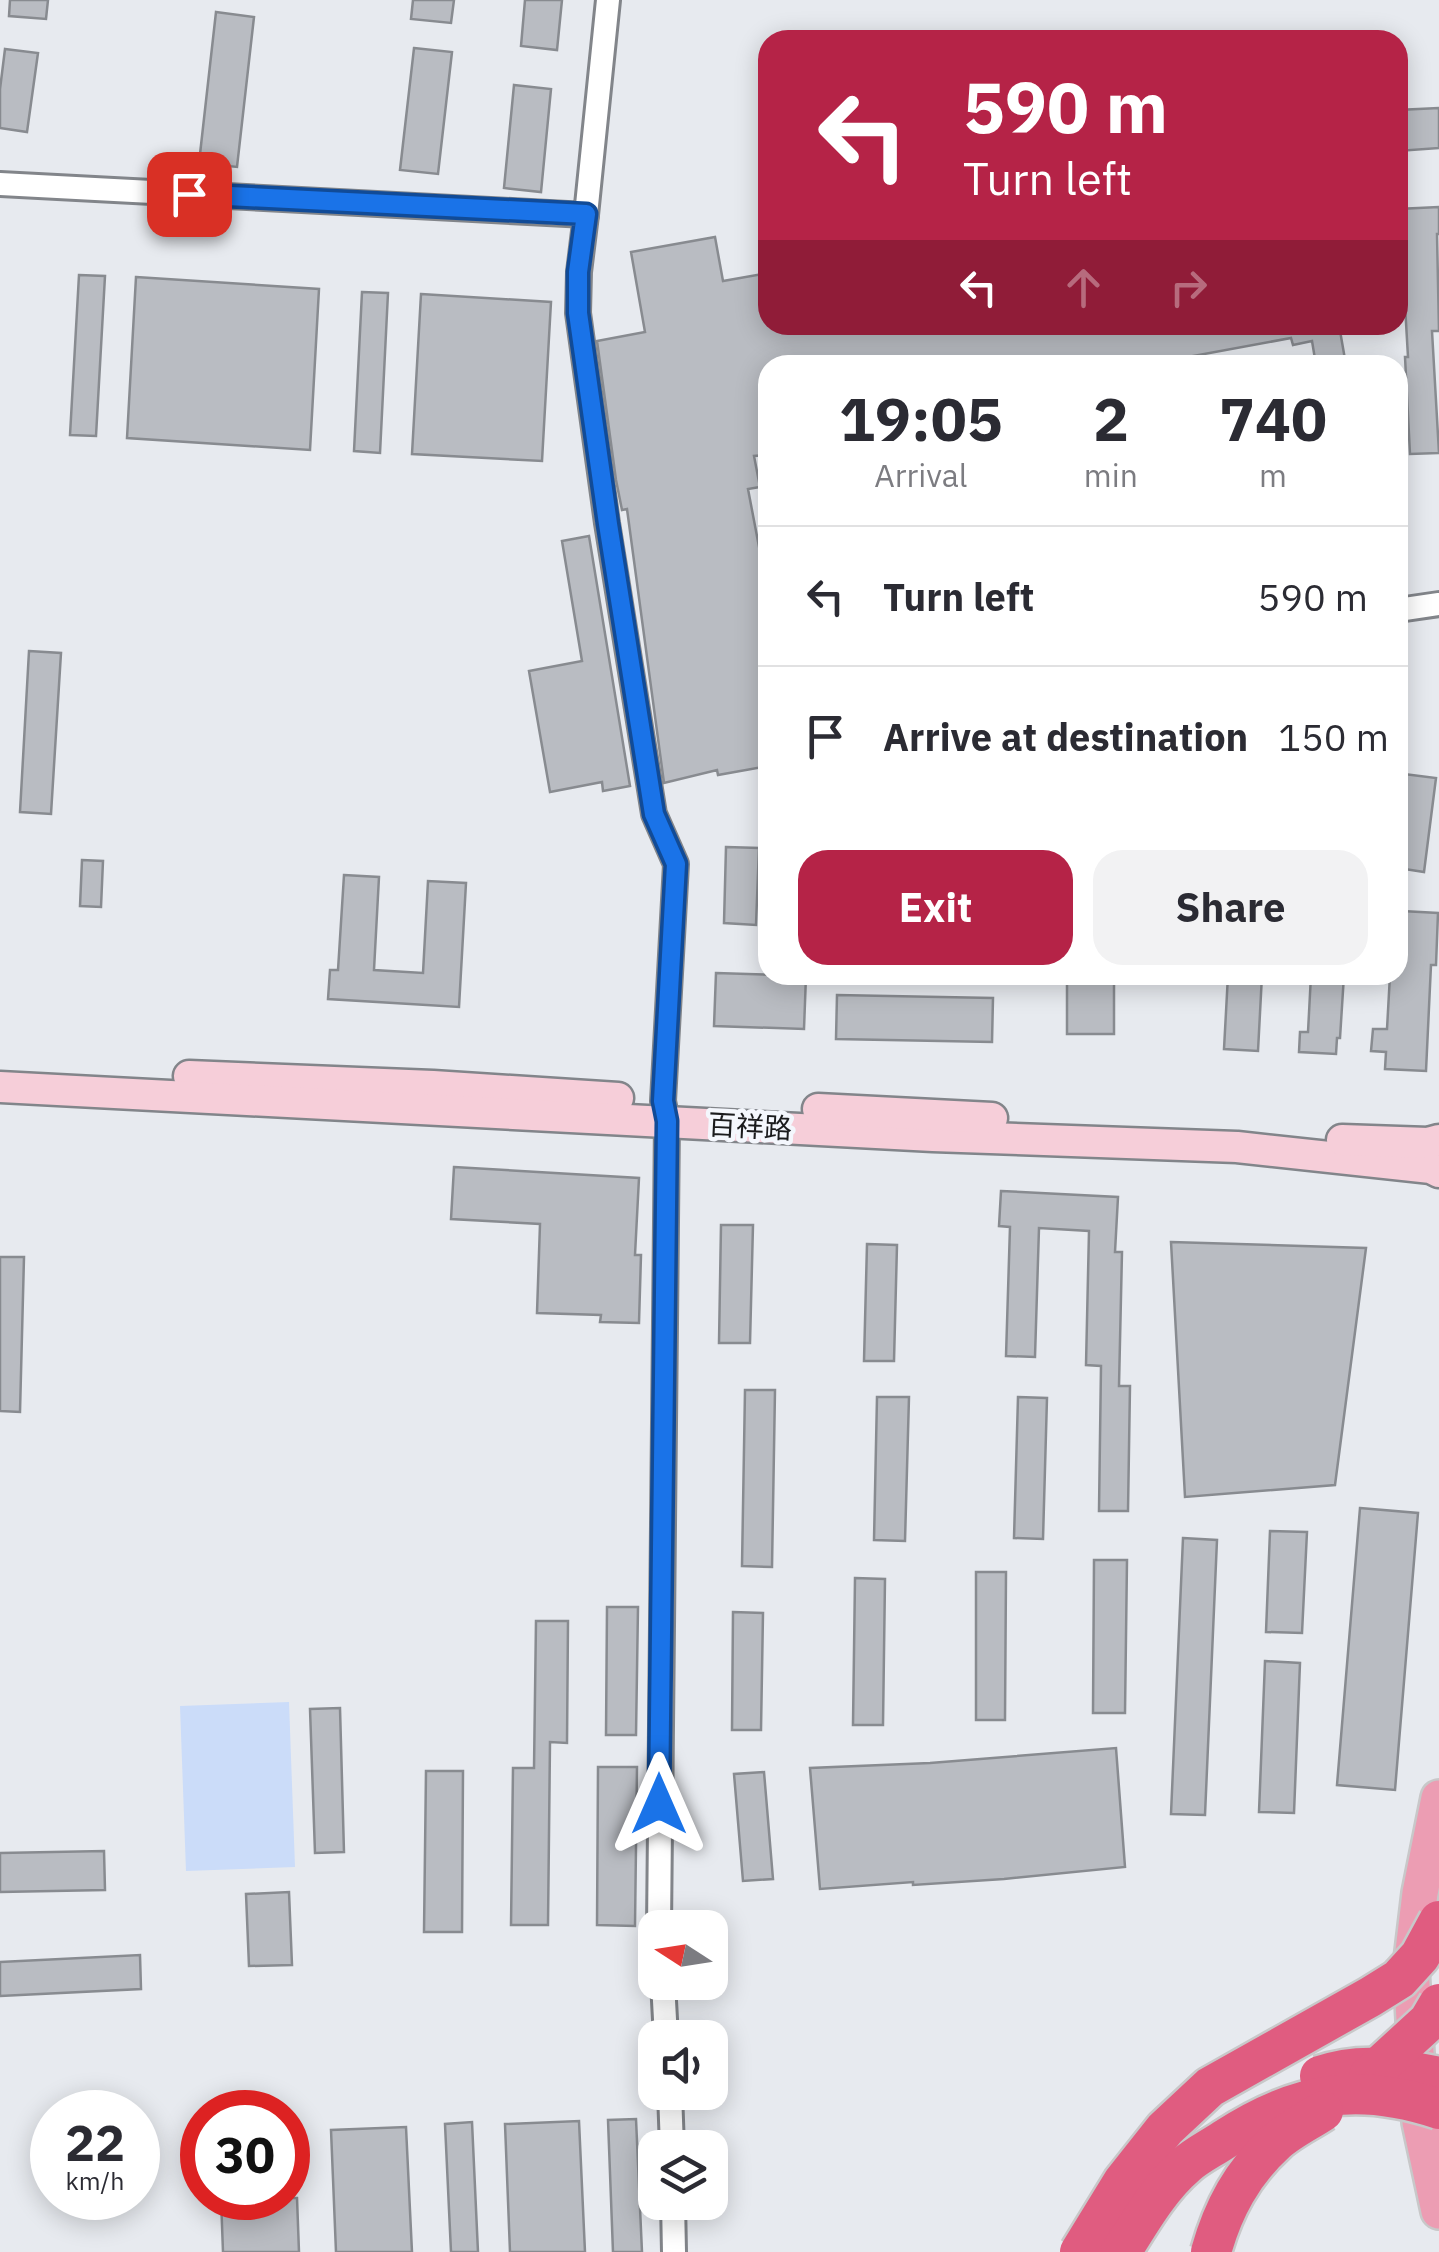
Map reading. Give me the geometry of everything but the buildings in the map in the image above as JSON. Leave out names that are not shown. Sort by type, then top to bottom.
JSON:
[{"type":"highway","points":[[1080,2252],[1123,2182],[1164,2129],[1210,2086],[1399,1978],[1420,1956],[1439,1921]]},
{"type":"highway","points":[[1211,2252],[1224,2210],[1239,2183],[1277,2141],[1342,2098],[1385,2063],[1429,2021],[1439,2004]]},
{"type":"highway","points":[[1152,2252],[1174,2202],[1220,2140],[1276,2098],[1340,2069],[1399,2068],[1439,2077]]},
{"type":"highway","points":[[1121,2252],[1150,2206],[1185,2165],[1255,2120],[1337,2093],[1412,2100],[1439,2109]]},
{"type":"main road","points":[[1439,1798],[1420,1892],[1411,1968],[1420,2122],[1439,2211]]},
{"type":"street","points":[[608,0],[578,272],[578,313],[654,814],[676,864],[665,1111],[659,1910]]},
{"type":"street","points":[[0,184],[586,214]]},
{"type":"street","points":[[1408,609],[1439,604]]},
{"type":"street","name":"百祥路","points":[[0,1068],[433,1086],[933,1136],[1237,1147],[1439,1172]]},
{"type":"street","name":"百祥路","points":[[0,1087],[665,1111],[939,1114],[1233,1135],[1428,1143],[1439,1140]]},
{"type":"street","points":[[673,2220],[674,2252]]},
{"type":"shaded area","points":[[289,1702],[295,1867],[186,1871],[180,1706]]},
{"type":"route","points":[[189,194],[586,214],[578,272],[578,313],[654,814],[676,864],[663,1101],[667,1121],[659,1804]]}]
